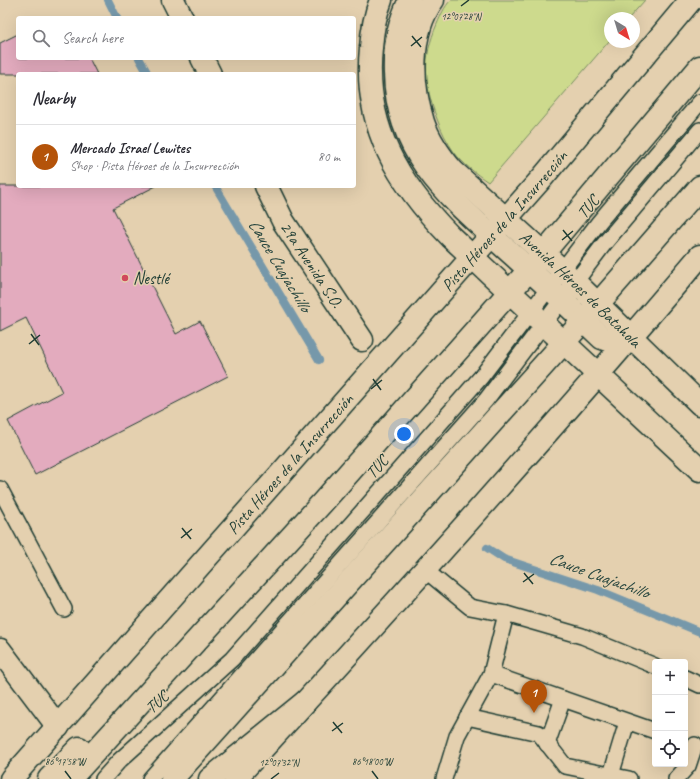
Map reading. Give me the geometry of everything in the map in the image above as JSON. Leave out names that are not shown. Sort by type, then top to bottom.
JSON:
[{"type":"main road","points":[[173,0],[181,16]]},
{"type":"main road","points":[[381,0],[372,36],[370,91],[376,120],[385,146],[417,198],[433,218],[473,257],[700,470]]},
{"type":"main road","points":[[410,0],[397,34],[394,57],[395,92],[404,126],[413,147],[439,185],[499,227]]},
{"type":"main road","name":"Avenida Héroes de Batahola","points":[[433,0],[420,24],[416,46],[415,73],[417,98],[423,123],[447,164],[499,227],[562,285],[598,303],[700,404]]},
{"type":"main road","name":"Pista Héroes de la Insurrección","points":[[11,779],[473,257],[691,0]]},
{"type":"main road","points":[[203,60],[209,72]]},
{"type":"main road","points":[[70,779],[213,624],[537,262],[700,67]]},
{"type":"main road","points":[[172,779],[584,320],[700,187]]},
{"type":"main road","name":"29a Avenida S.O.","points":[[267,188],[283,221],[362,340]]},
{"type":"main road","points":[[235,779],[425,570],[599,374],[700,256]]},
{"type":"main road","points":[[562,285],[584,320],[602,338],[612,342],[621,342],[632,336]]},
{"type":"main road","points":[[49,779],[100,727],[213,624]]},
{"type":"main road","points":[[0,650],[58,727]]},
{"type":"main road","points":[[210,779],[305,702]]},
{"type":"lane","name":"TUC","points":[[150,779],[486,400],[538,317],[562,285],[600,222],[700,102]]},
{"type":"lane","name":"TUC","points":[[562,285],[604,244],[700,130]]},
{"type":"lane","name":"TUC","points":[[103,779],[119,762],[232,659],[481,377],[538,317]]},
{"type":"lane","points":[[0,489],[64,609]]},
{"type":"lane","points":[[425,570],[470,607],[506,614],[582,636],[652,665]]},
{"type":"lane","points":[[444,779],[456,736],[491,674],[506,614]]},
{"type":"lane","points":[[491,674],[652,730]]},
{"type":"lane","points":[[688,679],[700,685]]},
{"type":"lane","points":[[548,744],[563,699]]},
{"type":"lane","points":[[467,717],[539,733],[565,766],[629,779]]},
{"type":"lane","points":[[611,776],[628,722]]},
{"type":"lane","points":[[676,779],[688,766],[693,745]]},
{"type":"green space","points":[[451,0],[645,0],[634,12],[604,12],[604,47],[488,182],[465,164],[451,148],[444,136],[429,94],[426,72],[429,49],[432,37],[445,8]]},
{"type":"building","points":[[16,35],[16,60],[90,60],[96,72],[16,72],[16,74],[0,74],[0,43]]},
{"type":"building","points":[[0,186],[16,186],[16,188],[152,188],[113,208],[176,334],[200,321],[228,376],[35,475],[8,421],[62,392],[26,318],[0,331]]},
{"type":"waterway","name":"Cauce Cuajachillo","points":[[108,0],[116,16]]},
{"type":"waterway","name":"Cauce Cuajachillo","points":[[140,60],[147,72]]},
{"type":"waterway","name":"Cauce Cuajachillo","points":[[216,188],[319,360]]},
{"type":"waterway","name":"Cauce Cuajachillo","points":[[487,548],[504,559],[598,590],[700,632]]},
{"type":"place","name":"Nestlé","points":[[125,278]]},
{"type":"place","name":"Mercado Israel Lewites","points":[[534,713]]}]
